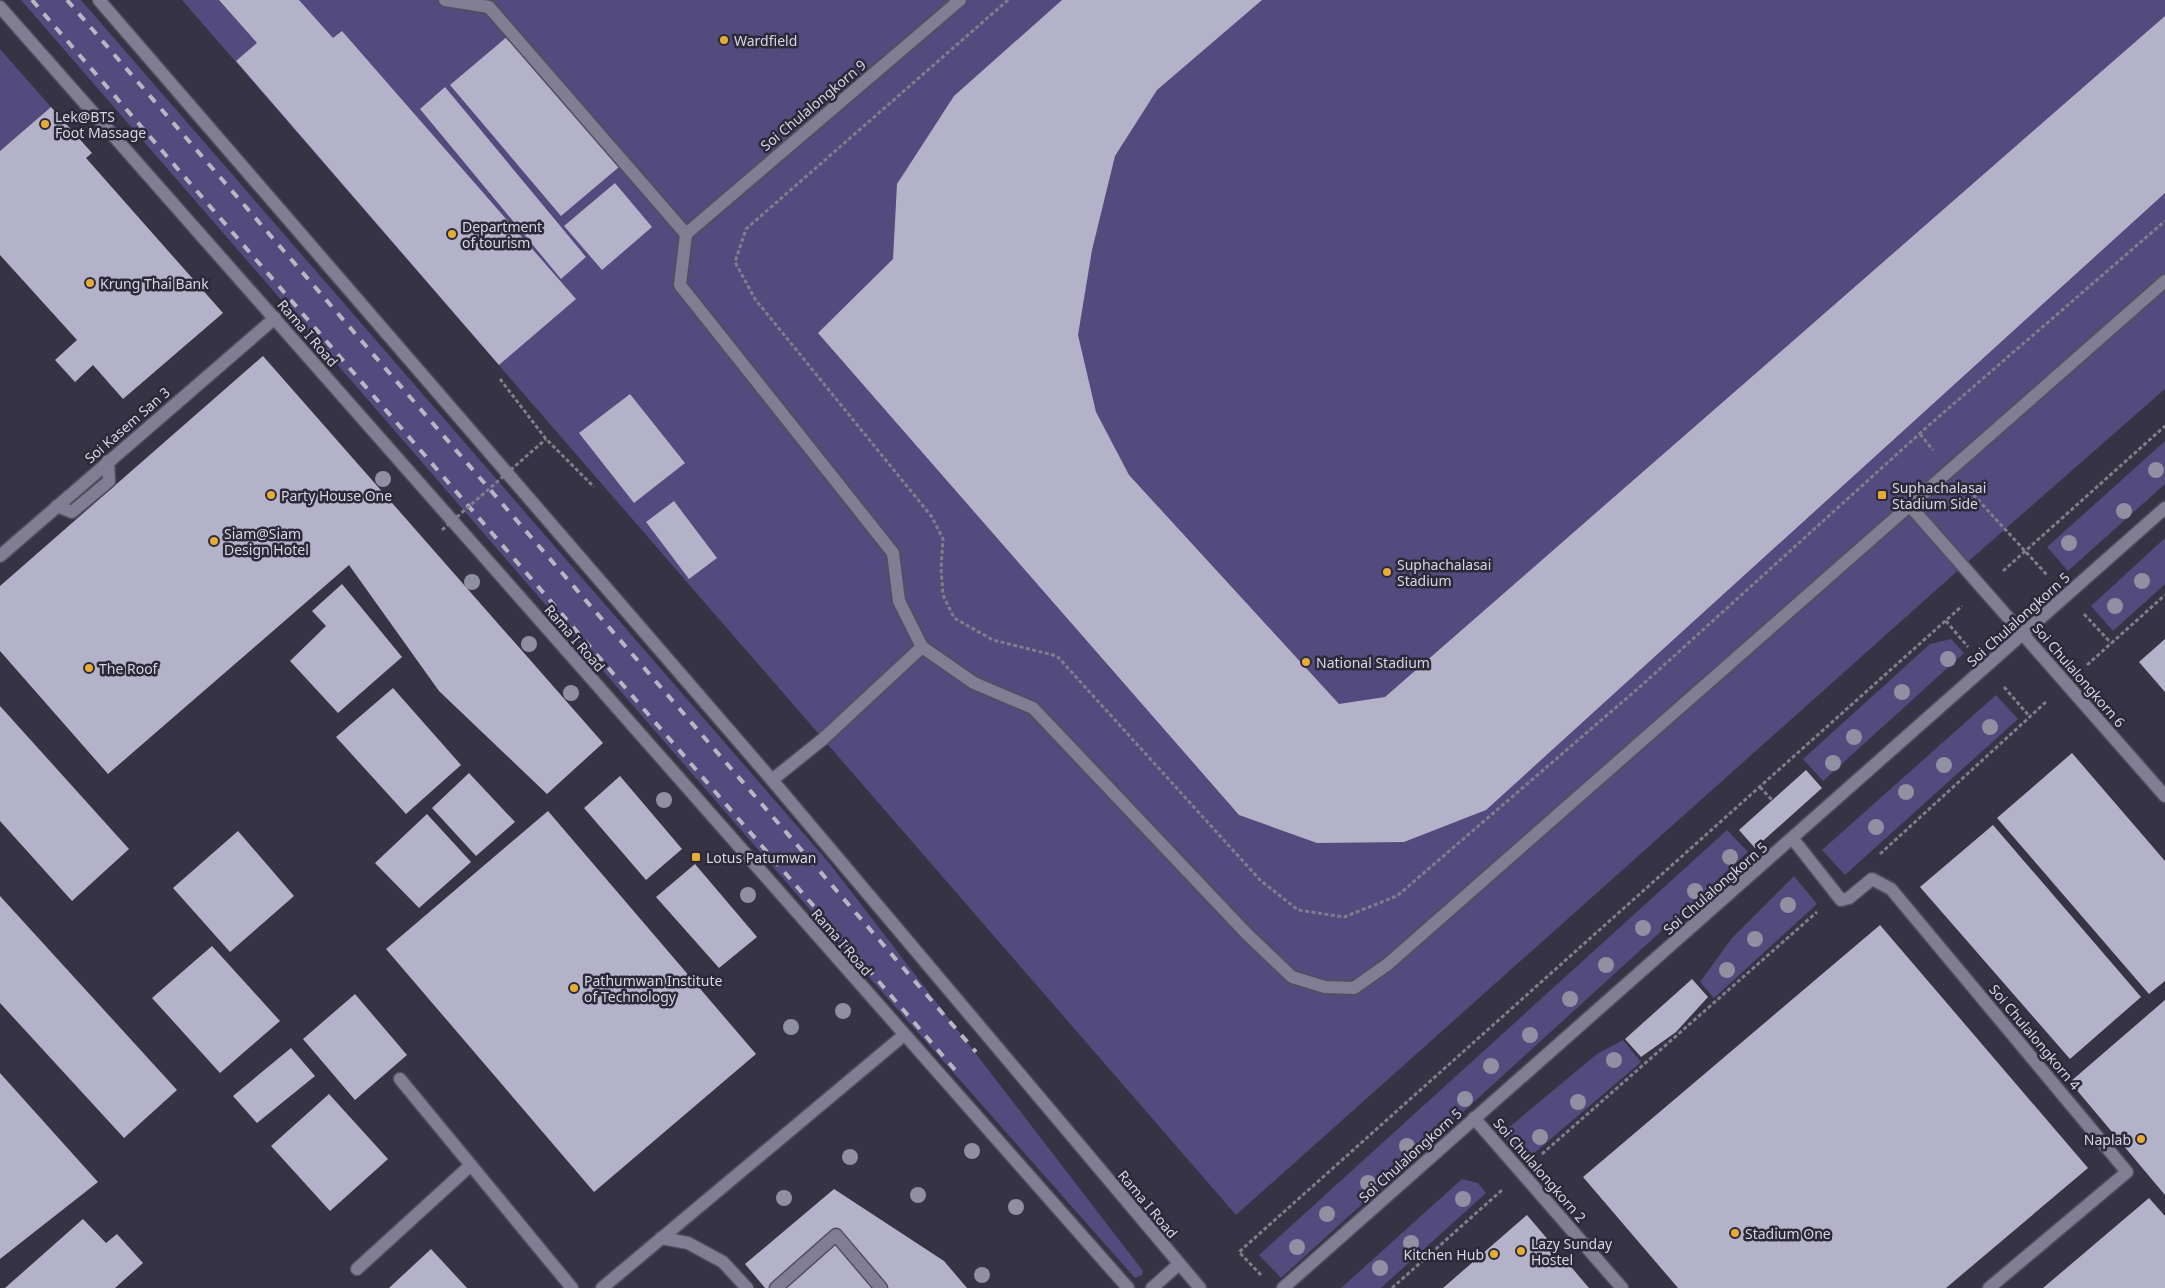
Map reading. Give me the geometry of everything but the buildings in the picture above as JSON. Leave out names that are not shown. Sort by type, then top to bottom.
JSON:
[{"type":"street","name":"Rama I Road","points":[[99,0],[772,780],[1200,1288]]},
{"type":"street","points":[[445,0],[489,7],[686,234],[680,285],[893,553],[899,601],[922,647],[974,682],[1033,708],[1246,933],[1292,977],[1325,987],[1354,988],[1388,964],[2165,281]]},
{"type":"street","name":"Soi Chulalongkorn 9","points":[[686,234],[960,0]]},
{"type":"street","name":"Rama I Road","points":[[0,7],[1128,1288]]},
{"type":"street","name":"Soi Kasem San 3","points":[[0,556],[108,460],[274,318]]},
{"type":"street","name":"Soi Chulalongkorn 6","points":[[1911,506],[2165,796]]},
{"type":"street","name":"Soi Chulalongkorn 5","points":[[1284,1288],[2165,508]]},
{"type":"street","points":[[772,780],[823,739],[922,647]]},
{"type":"street","points":[[1793,839],[1836,894]]},
{"type":"street","name":"Soi Chulalongkorn 4","points":[[1836,894],[1841,900],[1849,898],[1872,878],[1891,889],[2128,1172],[1989,1288]]},
{"type":"street","points":[[602,1288],[904,1035]]},
{"type":"street","points":[[400,1078],[572,1288]]},
{"type":"street","name":"Soi Chulalongkorn 2","points":[[1474,1118],[1622,1288]]},
{"type":"street","points":[[357,1269],[471,1165]]},
{"type":"street","points":[[776,1288],[836,1235],[881,1288]]},
{"type":"street","points":[[661,1238],[688,1242],[723,1262],[747,1288]]},
{"type":"street","points":[[1152,1288],[1179,1264]]},
{"type":"path","points":[[1008,0],[746,229],[735,262],[755,299],[932,517],[943,539],[941,568],[943,595],[954,618],[993,640],[1056,656],[1260,880],[1298,910],[1344,917],[1397,896],[1642,685],[1920,434],[2165,221]]},
{"type":"path","points":[[500,379],[546,439],[594,487]]},
{"type":"path","points":[[1920,434],[2024,551],[2165,426]]},
{"type":"path","points":[[442,530],[546,439]]},
{"type":"path","points":[[2111,643],[2165,596]]},
{"type":"path","points":[[1263,1277],[1239,1252],[1946,621]]},
{"type":"path","points":[[1877,856],[2030,717]]},
{"type":"path","points":[[1760,787],[1772,800]]},
{"type":"path","points":[[1392,1288],[1836,894]]},
{"type":"path","points":[[1676,1032],[1678,1036]]},
{"type":"shaded area","points":[[21,0],[81,0],[830,864],[1143,1271],[1142,1275],[1135,1278],[852,958]]},
{"type":"shaded area","name":"National Stadium","points":[[182,0],[2165,0],[2165,389],[1963,566],[1236,1215]]},
{"type":"shaded area","points":[[0,49],[51,107],[0,151]]},
{"type":"shaded area","points":[[2165,441],[2165,484],[2068,571],[2047,547]]},
{"type":"shaded area","points":[[2165,538],[2165,584],[2113,631],[2091,606]]},
{"type":"shaded area","points":[[1951,639],[1964,653],[1823,781],[1803,759],[1930,644]]},
{"type":"shaded area","points":[[1996,695],[2018,719],[1845,875],[1822,850]]},
{"type":"shaded area","points":[[1727,830],[1748,852],[1281,1278],[1259,1255]]},
{"type":"shaded area","points":[[1794,876],[1817,904],[1714,998],[1700,982],[1732,938]]},
{"type":"shaded area","points":[[1623,1040],[1641,1062],[1525,1161],[1501,1134],[1597,1054]]},
{"type":"shaded area","points":[[1462,1179],[1478,1183],[1486,1193],[1381,1288],[1341,1288]]},
{"type":"railway","points":[[32,0],[956,1071]]},
{"type":"railway","points":[[67,0],[976,1052]]},
{"type":"place","name":"Wardfield","points":[[724,40]]},
{"type":"place","name":"Lek@BTS Foot Massage","points":[[45,124]]},
{"type":"place","name":"Department of tourism","points":[[452,234]]},
{"type":"place","name":"Krung Thai Bank","points":[[90,283]]},
{"type":"place","name":"Party House One","points":[[271,495]]},
{"type":"place","name":"Suphachalasai Stadium Side","points":[[1882,495]]},
{"type":"place","name":"Siam@Siam Design Hotel","points":[[214,541]]},
{"type":"place","name":"Suphachalasai Stadium","points":[[1387,572]]},
{"type":"place","name":"National Stadium","points":[[1306,662]]},
{"type":"place","name":"The Roof","points":[[89,668]]},
{"type":"place","name":"Lotus Patumwan","points":[[696,857]]},
{"type":"place","name":"Pathumwan Institute of Technology","points":[[574,988]]},
{"type":"place","name":"Naplab","points":[[2141,1139]]},
{"type":"place","name":"Stadium One","points":[[1735,1233]]},
{"type":"place","name":"Lazy Sunday Hostel","points":[[1521,1251]]},
{"type":"place","name":"Kitchen Hub","points":[[1494,1254]]}]
